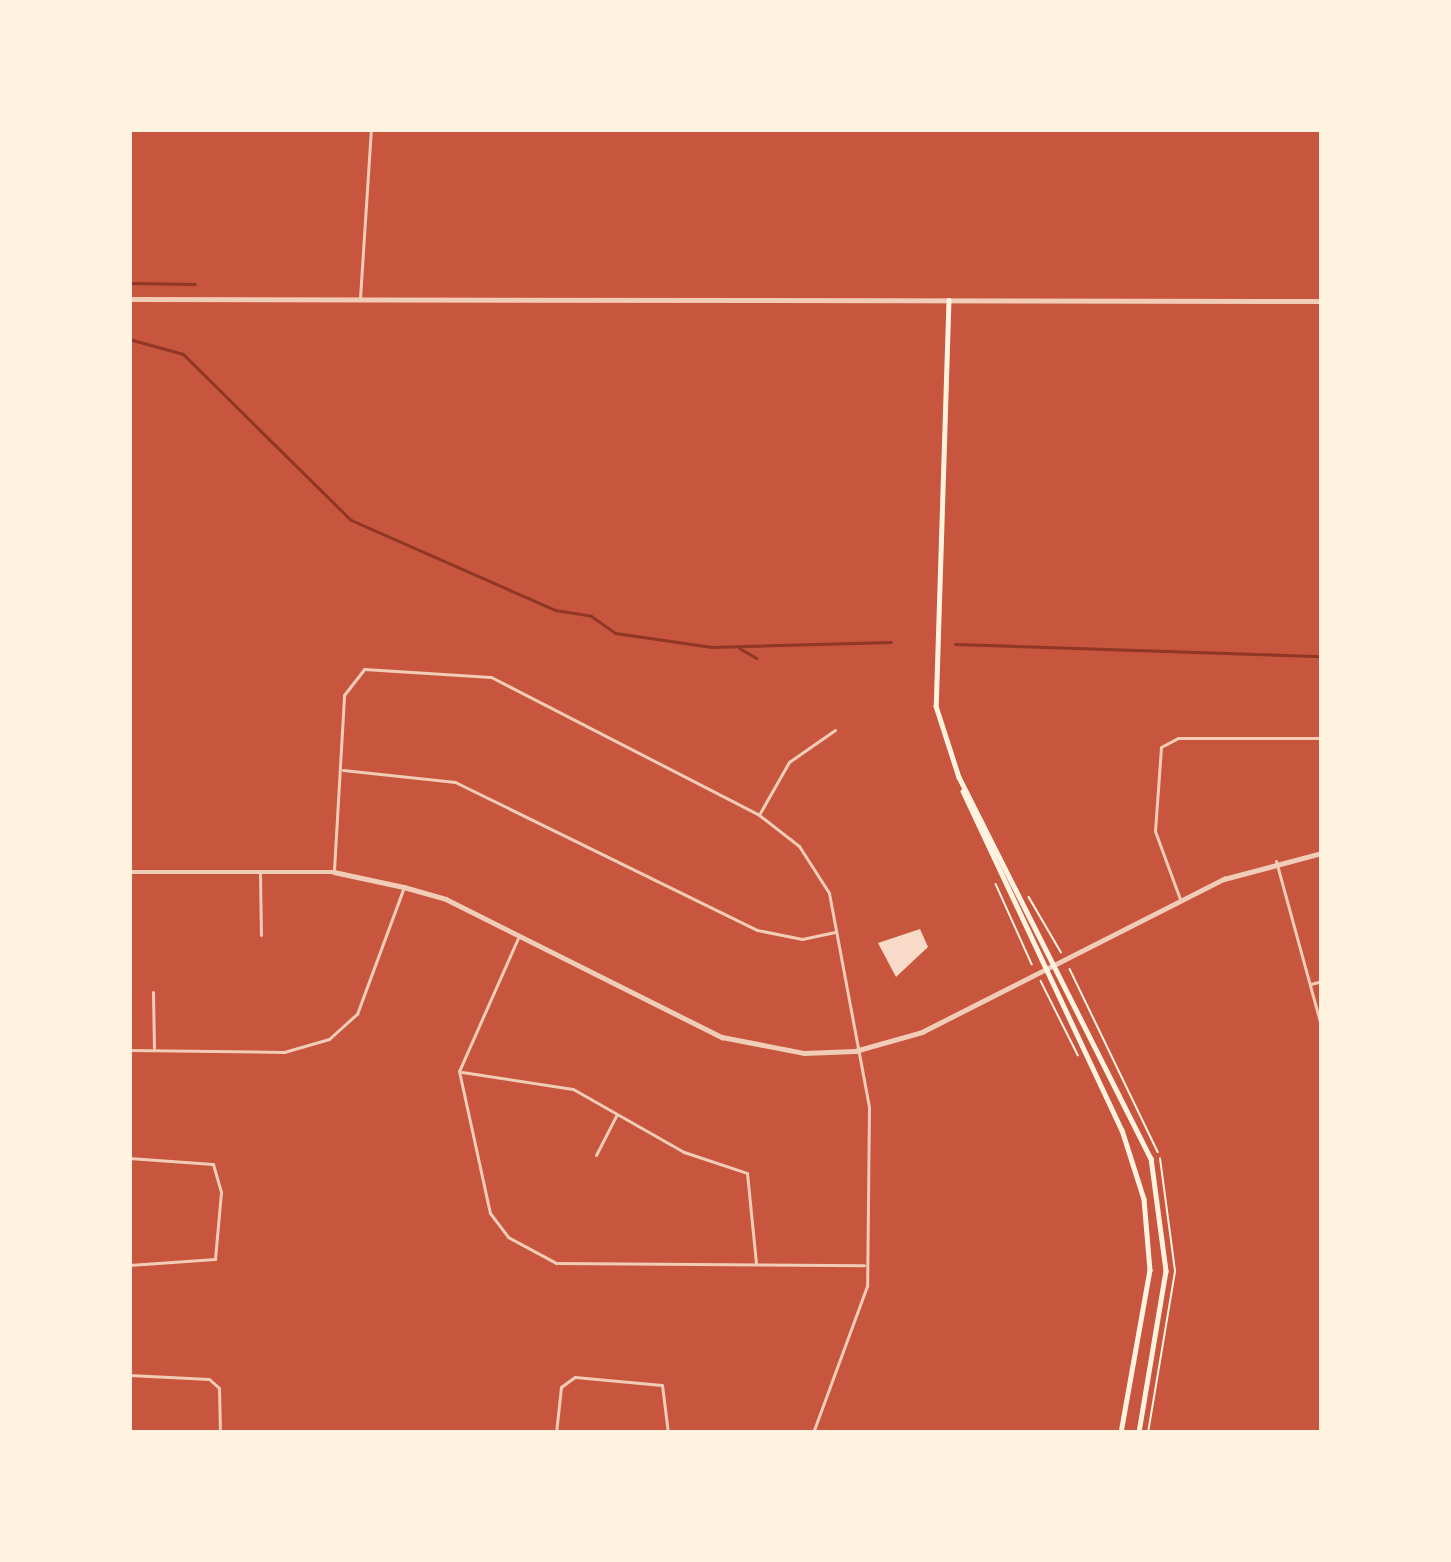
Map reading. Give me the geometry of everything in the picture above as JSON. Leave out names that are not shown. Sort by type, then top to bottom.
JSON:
[{"type":"main road","points":[[949,300],[933,662],[940,725],[997,874],[1122,1130],[1144,1199],[1147,1299],[1121,1433]]},
{"type":"main road","points":[[959,777],[1136,1121],[1159,1187],[1165,1294],[1138,1433]]},
{"type":"street","points":[[360,298],[370,129]]},
{"type":"street","points":[[129,299],[1322,301]]},
{"type":"street","points":[[334,872],[350,680],[364,669],[467,672],[759,815],[814,864],[839,931],[855,1051],[868,1107],[866,1264],[857,1322],[813,1433]]},
{"type":"street","points":[[759,815],[789,762],[835,730]]},
{"type":"street","points":[[1180,900],[1155,831],[1161,747],[1178,738],[1322,738]]},
{"type":"street","points":[[341,770],[455,782],[779,938],[839,931]]},
{"type":"street","points":[[129,872],[334,872],[404,887],[519,936],[722,1037],[804,1053],[855,1051],[922,1032],[1180,900],[1276,861],[1322,853]]},
{"type":"street","points":[[1276,861],[1322,1029]]},
{"type":"street","points":[[260,872],[261,935]]},
{"type":"street","points":[[129,1050],[284,1052],[343,1030],[384,952],[404,887]]},
{"type":"street","points":[[519,936],[459,1071],[490,1213],[530,1255],[586,1265],[866,1264]]},
{"type":"street","points":[[1310,984],[1322,981]]},
{"type":"street","points":[[153,992],[154,1050]]},
{"type":"street","points":[[459,1071],[549,1082],[684,1152],[747,1173],[756,1265]]},
{"type":"street","points":[[596,1155],[617,1115]]},
{"type":"street","points":[[129,1158],[212,1163],[221,1192],[215,1259],[129,1265]]},
{"type":"street","points":[[129,1376],[209,1379],[219,1388],[220,1433]]},
{"type":"street","points":[[556,1433],[560,1387],[575,1377],[662,1384],[668,1433]]},
{"type":"street","points":[[1321,1433],[1322,1410]]},
{"type":"path","points":[[997,874],[1000,902],[1041,971],[1086,1072]]},
{"type":"building","points":[[920,929],[928,947],[896,977],[878,943]]},
{"type":"waterway","points":[[129,283],[195,284]]},
{"type":"waterway","points":[[129,339],[183,354],[351,520],[555,610],[591,616],[615,633],[712,647],[891,642]]},
{"type":"waterway","points":[[955,644],[1322,656]]},
{"type":"waterway","points":[[739,648],[756,658]]}]
